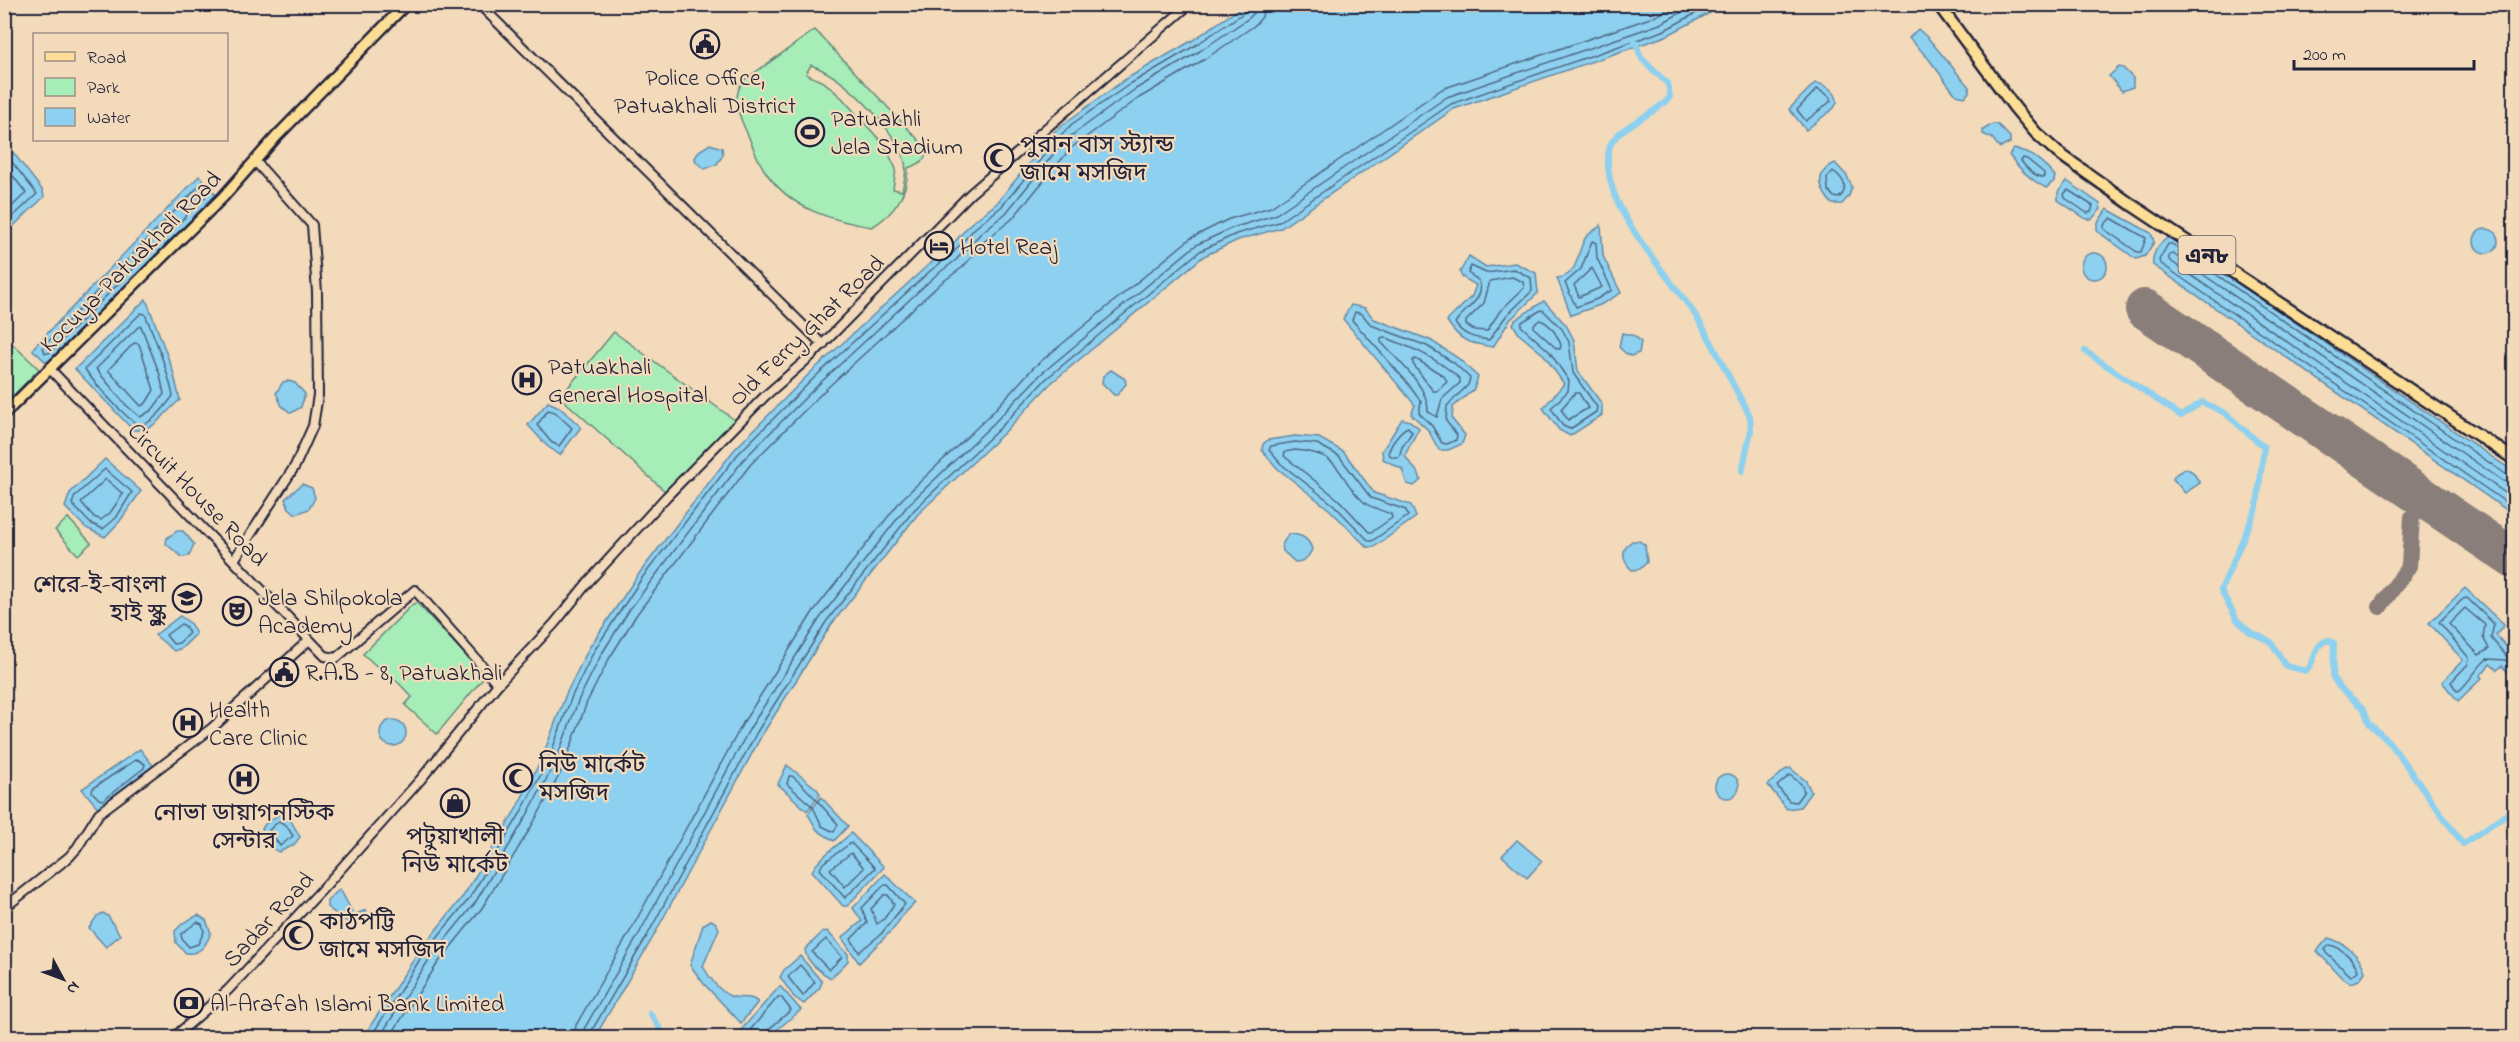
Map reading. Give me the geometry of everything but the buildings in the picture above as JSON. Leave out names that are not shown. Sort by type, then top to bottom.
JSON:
[{"type":"highway","name":"এন৮","points":[[1939,6],[2015,108],[2036,133],[2057,152],[2149,216],[2514,459]]},
{"type":"main road","name":"Kocuya-Patuakhali Road","points":[[4,414],[223,197],[406,4]]},
{"type":"street","points":[[479,4],[823,345]]},
{"type":"street","name":"Old Ferry Ghat Road","points":[[476,710],[666,497],[765,396],[823,345],[970,194],[1190,4]]},
{"type":"street","points":[[234,560],[295,466],[313,426],[318,395],[317,292],[312,225],[255,161]]},
{"type":"street","name":"Circuit House Road","points":[[50,369],[234,560],[308,641],[325,656],[336,658],[416,590],[498,684]]},
{"type":"street","points":[[4,908],[73,853],[99,813],[212,728],[308,641]]},
{"type":"street","name":"Sadar Road","points":[[173,1038],[228,990],[328,883],[421,779],[476,710]]},
{"type":"green space","name":"Patuakhli Jela Stadium","points":[[815,30],[927,149],[923,160],[908,168],[902,195],[887,216],[872,227],[841,221],[812,211],[786,195],[762,167],[741,120],[737,94],[743,81]],"holes":[[[811,65],[824,71],[852,91],[878,117],[889,132],[898,146],[906,167],[902,191],[893,189],[896,169],[885,146],[842,98],[825,83],[806,74]]]},
{"type":"green space","points":[[614,332],[736,421],[666,492],[560,397]]},
{"type":"green space","points":[[4,336],[39,369],[5,404],[4,404]]},
{"type":"green space","points":[[68,518],[91,543],[78,555],[55,530]]},
{"type":"green space","points":[[417,603],[485,676],[437,734],[405,705],[412,697],[392,676],[390,678],[363,654],[413,604]]},
{"type":"water","points":[[1246,4],[1725,5],[1666,36],[1454,109],[1281,228],[1238,240],[1204,256],[1050,384],[1005,432],[918,514],[831,625],[762,735],[652,939],[595,1037],[363,1037],[420,950],[464,895],[515,811],[542,758],[566,694],[589,648],[638,575],[734,450],[809,374],[927,266],[947,251],[970,224],[997,203],[1054,132],[1126,79],[1193,40]]},
{"type":"water","points":[[1918,29],[1969,87],[1969,92],[1965,97],[1956,95],[1928,58],[1909,38]]},
{"type":"water","points":[[2119,67],[2133,78],[2133,87],[2122,91],[2109,76]]},
{"type":"water","points":[[1815,83],[1830,89],[1837,102],[1834,108],[1806,130],[1789,109]]},
{"type":"water","points":[[1997,124],[2010,137],[2010,143],[2000,148],[1992,138],[1983,134],[1983,130]]},
{"type":"water","points":[[5,142],[43,191],[44,197],[5,234]]},
{"type":"water","points":[[710,144],[722,148],[723,155],[717,164],[705,169],[696,162],[695,158],[699,151]]},
{"type":"water","points":[[2014,149],[2026,152],[2042,162],[2055,176],[2054,181],[2046,188],[2030,178],[2009,155]]},
{"type":"water","points":[[1835,163],[1847,176],[1852,187],[1849,196],[1842,204],[1832,204],[1824,193],[1821,182],[1821,176],[1828,167]]},
{"type":"water","points":[[199,176],[216,195],[49,362],[45,361],[33,350],[34,347]]},
{"type":"water","points":[[2067,181],[2100,204],[2101,209],[2092,219],[2086,219],[2058,200],[2058,192]]},
{"type":"water","points":[[2107,209],[2151,233],[2154,242],[2145,256],[2136,259],[2097,231],[2097,224]]},
{"type":"water","points":[[1601,225],[1603,256],[1621,293],[1600,305],[1571,315],[1557,278],[1570,273],[1586,237]]},
{"type":"water","points":[[2486,229],[2494,233],[2498,241],[2494,249],[2486,253],[2478,249],[2474,241],[2478,233]]},
{"type":"water","points":[[2170,237],[2514,472],[2514,515],[2153,265],[2153,257],[2157,248]]},
{"type":"water","points":[[2094,253],[2103,257],[2107,266],[2103,275],[2094,279],[2085,275],[2081,266],[2085,257]]},
{"type":"water","points":[[1469,256],[1486,267],[1515,263],[1536,273],[1538,293],[1510,320],[1493,347],[1466,340],[1456,333],[1447,321],[1472,296],[1476,285],[1462,277],[1460,272]]},
{"type":"water","points":[[146,299],[173,371],[180,400],[153,425],[141,430],[133,430],[75,369]]},
{"type":"water","points":[[1544,301],[1566,325],[1574,340],[1578,371],[1602,404],[1602,415],[1570,436],[1559,430],[1543,408],[1564,384],[1544,355],[1519,334],[1513,324],[1515,320]]},
{"type":"water","points":[[1351,305],[1365,308],[1374,319],[1430,340],[1458,358],[1478,377],[1474,389],[1453,407],[1452,419],[1465,435],[1462,444],[1448,450],[1439,450],[1428,430],[1411,414],[1415,405],[1343,319]]},
{"type":"water","points":[[1622,333],[1635,336],[1641,342],[1639,353],[1631,356],[1619,347]]},
{"type":"water","points":[[1111,370],[1125,379],[1126,384],[1117,395],[1114,395],[1102,383],[1103,376]]},
{"type":"water","points":[[283,382],[295,383],[305,394],[301,407],[291,413],[282,406],[276,393]]},
{"type":"water","points":[[548,402],[559,407],[581,427],[560,455],[547,446],[528,425]]},
{"type":"water","points":[[1402,419],[1410,421],[1419,428],[1405,455],[1421,480],[1414,486],[1407,484],[1402,469],[1383,459],[1382,451]]},
{"type":"water","points":[[1295,436],[1319,438],[1344,452],[1374,493],[1411,505],[1416,517],[1374,547],[1367,547],[1330,510],[1277,468],[1262,450],[1263,444],[1268,440]]},
{"type":"water","points":[[105,459],[141,491],[120,521],[105,537],[86,528],[65,507],[70,493]]},
{"type":"water","points":[[2186,468],[2193,472],[2200,483],[2185,493],[2173,479],[2176,474]]},
{"type":"water","points":[[302,484],[312,488],[315,498],[309,509],[296,514],[289,508],[285,499]]},
{"type":"water","points":[[177,531],[183,531],[194,544],[189,556],[182,557],[166,544],[167,538]]},
{"type":"water","points":[[1288,534],[1303,537],[1310,545],[1311,552],[1304,560],[1295,562],[1283,551],[1282,545]]},
{"type":"water","points":[[1632,541],[1639,541],[1645,545],[1647,562],[1640,569],[1632,570],[1624,559],[1624,552]]},
{"type":"water","points":[[2465,588],[2504,625],[2496,635],[2514,655],[2514,679],[2502,666],[2497,670],[2490,664],[2480,676],[2482,678],[2458,701],[2442,682],[2463,660],[2429,623]]},
{"type":"water","points":[[180,616],[190,623],[196,634],[182,648],[174,651],[155,635]]},
{"type":"water","points":[[393,720],[402,724],[406,733],[402,742],[393,746],[384,742],[380,733],[384,724]]},
{"type":"water","points":[[140,749],[155,768],[100,810],[82,789]]},
{"type":"water","points":[[787,765],[820,794],[807,811],[778,784]]},
{"type":"water","points":[[1790,768],[1806,781],[1811,792],[1800,807],[1787,809],[1768,785]]},
{"type":"water","points":[[1727,774],[1735,778],[1739,786],[1735,794],[1727,798],[1719,794],[1715,786],[1719,778]]},
{"type":"water","points":[[821,797],[848,826],[834,841],[817,830],[808,814]]},
{"type":"water","points":[[281,813],[291,821],[300,837],[294,845],[279,852],[273,849],[262,829],[265,824]]},
{"type":"water","points":[[851,833],[884,867],[847,906],[843,906],[812,871],[825,855]]},
{"type":"water","points":[[1517,840],[1542,861],[1527,878],[1502,856]]},
{"type":"water","points":[[885,874],[915,903],[859,963],[842,938],[862,921],[853,908]]},
{"type":"water","points":[[340,889],[354,915],[366,910],[362,919],[347,922],[327,907],[327,901]]},
{"type":"water","points":[[103,913],[108,916],[120,935],[106,947],[89,928],[97,916]]},
{"type":"water","points":[[198,915],[206,920],[211,933],[199,951],[186,953],[176,943],[175,931],[183,923]]},
{"type":"water","points":[[711,920],[719,929],[703,966],[705,970],[726,994],[733,997],[751,998],[758,1002],[741,1023],[704,984],[690,965],[703,925]]},
{"type":"water","points":[[827,931],[848,954],[848,961],[831,978],[818,970],[808,958],[805,949]]},
{"type":"water","points":[[2328,938],[2346,946],[2360,960],[2365,972],[2359,980],[2351,983],[2341,977],[2317,951]]},
{"type":"water","points":[[800,956],[822,982],[804,1004],[794,997],[780,977],[784,970]]},
{"type":"water","points":[[780,986],[801,1010],[768,1037],[747,1037],[741,1030]]},
{"type":"waterway","points":[[1634,39],[1642,59],[1668,84],[1670,97],[1664,104],[1627,128],[1612,141],[1609,149],[1608,170],[1614,193],[1624,215],[1653,259],[1696,316],[1750,416],[1751,430],[1742,471]]},
{"type":"waterway","points":[[2085,351],[2181,416],[2202,402],[2225,413],[2264,447],[2257,506],[2221,590],[2237,620],[2250,632],[2271,642],[2286,666],[2306,671],[2319,646],[2328,640],[2334,643],[2333,677],[2339,687],[2364,709],[2369,723],[2390,743],[2463,844],[2514,809]]},
{"type":"waterway","points":[[650,1013],[666,1038]]},
{"type":"taxiway","points":[[2380,607],[2409,566],[2412,517],[2425,499]]},
{"type":"runway","points":[[2145,309],[2514,559]]},
{"type":"place","name":"Police Office, Patuakhali District","points":[[705,44]]},
{"type":"place","name":"Patuakhli Jela Stadium","points":[[810,132]]},
{"type":"place","name":"পুরান বাস স্ট্যান্ড জামে মসজিদ","points":[[999,158]]},
{"type":"place","name":"Hotel Reaj","points":[[939,246]]},
{"type":"place","name":"Patuakhali General Hospital","points":[[527,380]]},
{"type":"place","name":"শেরে-ই-বাংলা হাই স্কুল","points":[[187,598]]},
{"type":"place","name":"Jela Shilpokola Academy","points":[[237,611]]},
{"type":"place","name":"R.A.B - 8, Patuakhali","points":[[284,672]]},
{"type":"place","name":"Health Care Clinic","points":[[188,723]]},
{"type":"place","name":"নিউ মার্কেট মসজিদ","points":[[518,778]]},
{"type":"place","name":"নোভা ডায়াগনস্টিক সেন্টার","points":[[244,779]]},
{"type":"place","name":"পটুয়াখালী নিউ মার্কেট","points":[[455,803]]},
{"type":"place","name":"কাঠপট্টি জামে মসজিদ","points":[[298,935]]},
{"type":"place","name":"Al-Arafah Islami Bank Limited","points":[[189,1003]]}]
